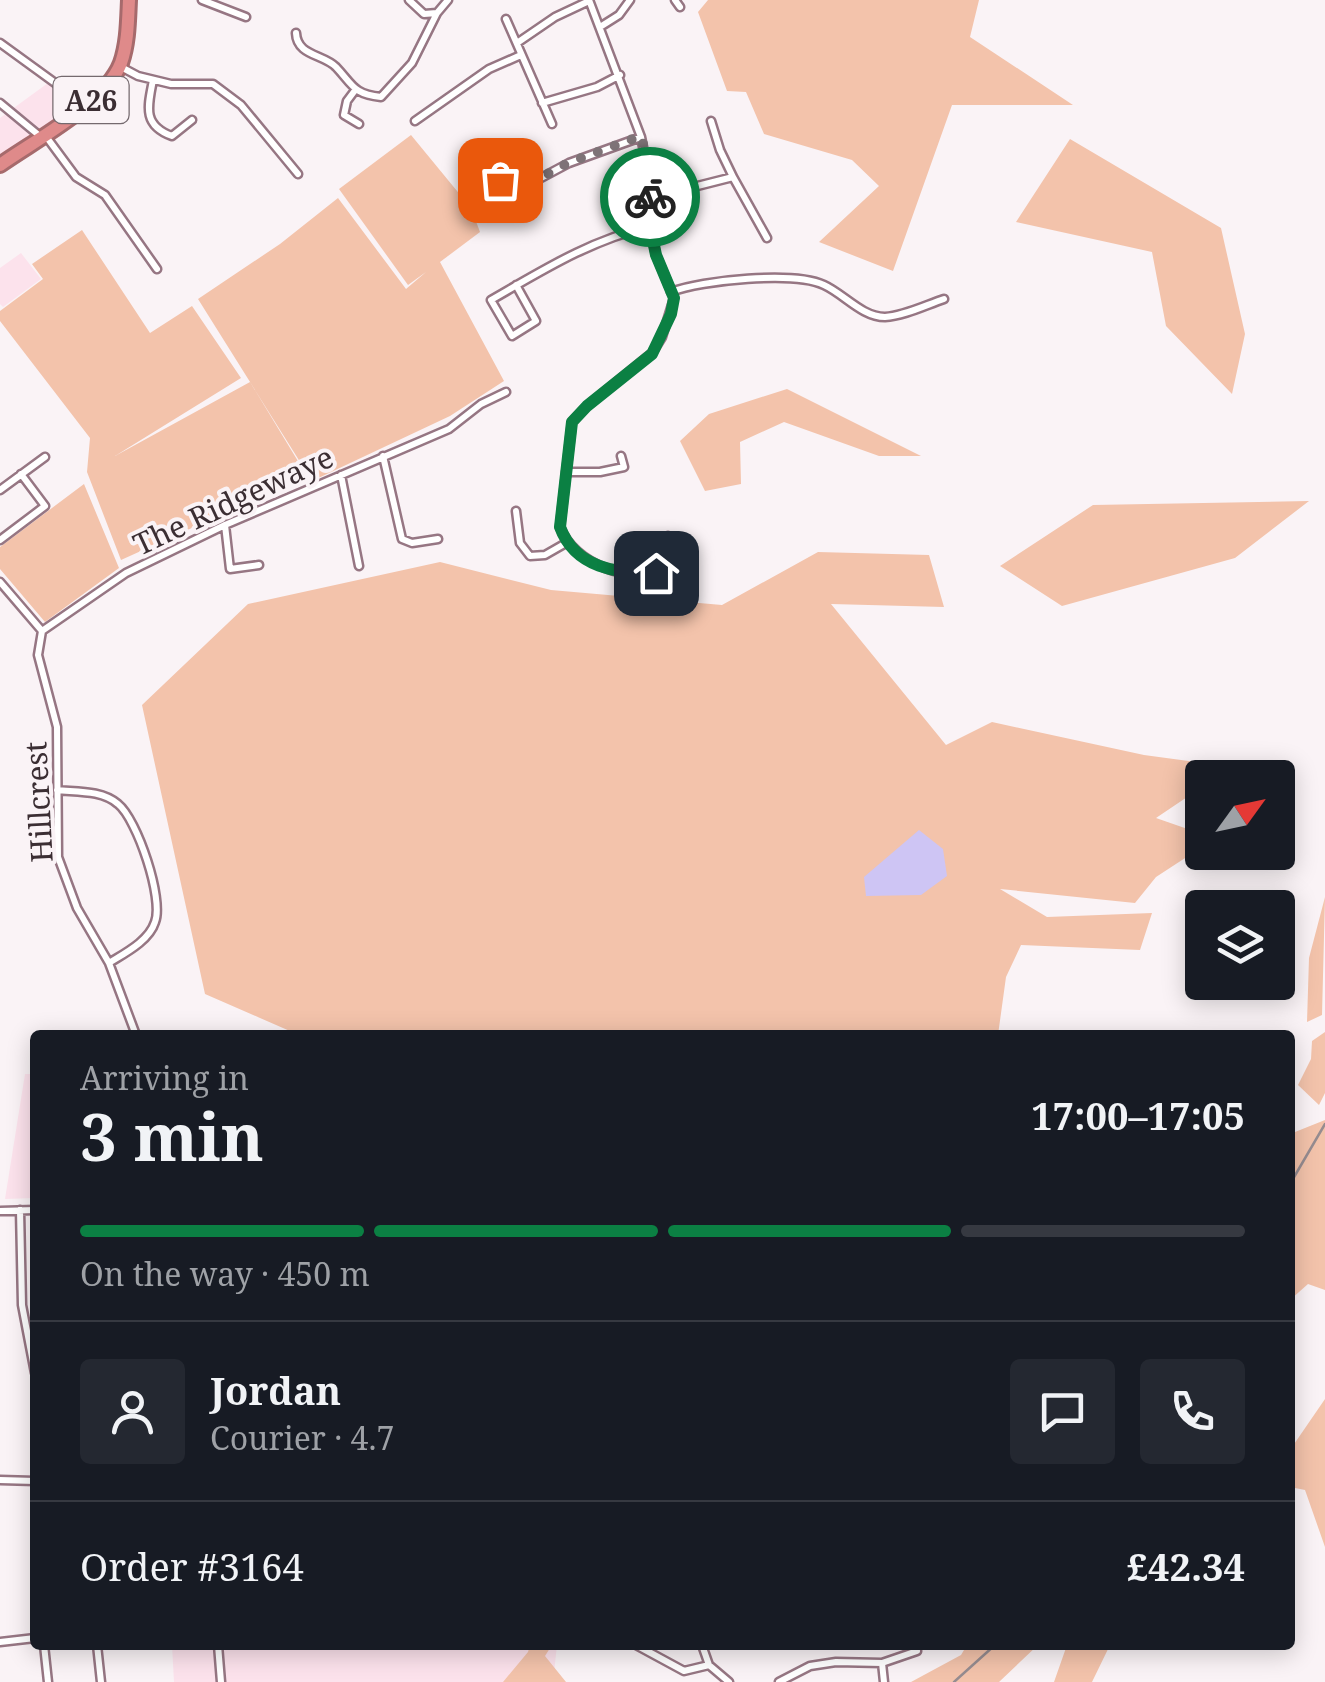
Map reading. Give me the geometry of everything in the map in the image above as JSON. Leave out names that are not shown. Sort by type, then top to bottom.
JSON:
[{"type":"highway","name":"A26","points":[[0,165],[85,105],[112,80],[124,50],[128,0]]},
{"type":"street","points":[[202,0],[246,16]]},
{"type":"street","points":[[410,0],[424,14],[436,12]]},
{"type":"street","points":[[296,34],[301,48],[335,66],[356,90],[382,96],[412,63],[436,12],[448,0]]},
{"type":"street","points":[[516,43],[589,0],[641,136],[648,163],[650,226],[656,255],[674,298],[662,337],[652,354],[577,414],[569,432],[560,527],[566,543],[597,566],[656,573],[665,568],[677,541],[668,536]]},
{"type":"street","points":[[600,26],[619,14],[630,0]]},
{"type":"street","points":[[506,18],[552,124]]},
{"type":"street","points":[[0,44],[85,105]]},
{"type":"street","points":[[415,121],[489,69],[521,55]]},
{"type":"street","points":[[120,66],[171,84],[213,84],[241,105],[298,174]]},
{"type":"street","points":[[542,104],[620,75]]},
{"type":"street","points":[[154,80],[147,114],[150,124],[172,136],[192,120]]},
{"type":"street","points":[[356,90],[344,115],[358,124]]},
{"type":"street","points":[[0,103],[42,135],[76,176],[105,195],[158,269]]},
{"type":"street","points":[[711,121],[720,150],[766,238]]},
{"type":"street","points":[[472,146],[500,180],[515,188],[641,136]]},
{"type":"street","points":[[611,190],[615,177],[623,171],[648,163]]},
{"type":"street","points":[[650,198],[733,177]]},
{"type":"street","points":[[516,285],[536,321],[512,336],[491,300],[516,285],[604,238],[650,226]]},
{"type":"street","points":[[671,292],[696,282],[797,279],[823,284],[869,313],[883,317],[944,299]]},
{"type":"street","name":"The Ridgewaye","points":[[42,631],[126,573],[225,525],[449,429],[482,404],[506,392]]},
{"type":"street","points":[[383,456],[402,540],[412,544],[438,539]]},
{"type":"street","points":[[566,472],[600,472],[624,466],[621,456]]},
{"type":"street","points":[[0,490],[45,457]]},
{"type":"street","points":[[0,540],[44,506],[21,474]]},
{"type":"street","points":[[341,474],[359,566]]},
{"type":"street","points":[[516,511],[520,543],[530,556],[545,556],[566,543]]},
{"type":"street","points":[[505,522],[517,520]]},
{"type":"street","points":[[225,525],[230,569],[258,564]]},
{"type":"street","points":[[0,582],[42,631]]},
{"type":"street","name":"Hillcrest","points":[[42,631],[38,655],[57,727],[58,858],[77,908],[109,963],[134,1030]]},
{"type":"street","points":[[57,790],[94,793],[119,804],[137,832],[158,900],[155,923],[134,948],[109,963]]},
{"type":"street","points":[[20,1210],[21,1284],[30,1338]]},
{"type":"street","points":[[0,1211],[30,1210]]},
{"type":"street","points":[[21,1284],[30,1283]]},
{"type":"street","points":[[0,1480],[30,1481]]},
{"type":"street","points":[[0,1642],[30,1639]]},
{"type":"street","points":[[45,1650],[48,1682]]},
{"type":"street","points":[[98,1650],[101,1682]]},
{"type":"street","points":[[218,1650],[221,1682]]},
{"type":"street","points":[[645,1650],[684,1671],[710,1665]]},
{"type":"street","points":[[704,1650],[710,1665],[729,1682]]},
{"type":"street","points":[[779,1682],[818,1665],[882,1663],[916,1651]]},
{"type":"street","points":[[882,1663],[884,1682]]},
{"type":"shaded area","points":[[708,0],[979,0],[970,37],[1073,105],[952,105],[893,271],[819,242],[879,186],[852,160],[764,134],[746,92],[727,91],[698,12]]},
{"type":"shaded area","points":[[48,83],[76,103],[0,158],[0,118]]},
{"type":"shaded area","points":[[411,135],[471,208],[480,232],[440,262],[504,381],[450,416],[312,481],[198,299],[280,244],[338,198],[406,289],[426,272],[408,285],[339,189]]},
{"type":"shaded area","points":[[1070,139],[1221,228],[1245,334],[1232,394],[1166,326],[1152,252],[1016,222]]},
{"type":"shaded area","points":[[82,230],[150,333],[192,306],[241,378],[115,456],[250,382],[307,476],[121,560],[87,472],[90,438],[0,321],[0,311],[43,279],[32,264]]},
{"type":"shaded area","points":[[21,253],[41,279],[3,307],[0,268]]},
{"type":"shaded area","points":[[787,389],[921,456],[879,456],[784,422],[740,442],[741,484],[705,491],[680,441],[709,414]]},
{"type":"shaded area","points":[[84,484],[119,568],[45,622],[0,569],[0,547]]},
{"type":"shaded area","points":[[1309,501],[1235,558],[1062,606],[1000,566],[1093,505]]},
{"type":"shaded area","points":[[818,552],[929,555],[944,607],[831,604],[946,745],[992,722],[1185,761],[1185,798],[1156,818],[1185,828],[1185,858],[1156,877],[1135,903],[1000,889],[1047,917],[1152,913],[1140,950],[1021,945],[1006,977],[999,1030],[288,1030],[205,994],[142,705],[248,604],[440,562],[551,590],[722,605]]},
{"type":"shaded area","points":[[919,830],[943,849],[947,876],[921,895],[866,896],[864,877]]},
{"type":"shaded area","points":[[1325,897],[1322,1015],[1307,1022],[1309,958]]},
{"type":"shaded area","points":[[1325,1032],[1325,1093],[1319,1105],[1298,1085],[1311,1059],[1312,1041]]},
{"type":"shaded area","points":[[25,1074],[30,1074],[30,1198],[5,1199]]},
{"type":"shaded area","points":[[1325,1120],[1325,1290],[1308,1284],[1295,1296],[1295,1132]]},
{"type":"shaded area","points":[[1325,1399],[1325,1547],[1305,1490],[1295,1488],[1295,1443]]},
{"type":"shaded area","points":[[172,1650],[556,1650],[553,1682],[174,1682]]},
{"type":"shaded area","points":[[549,1650],[545,1656],[566,1682],[503,1682],[528,1652]]},
{"type":"shaded area","points":[[964,1650],[1033,1650],[999,1682],[911,1682]]},
{"type":"shaded area","points":[[1065,1650],[1108,1650],[1092,1682],[1054,1682]]},
{"type":"railway","points":[[1295,1175],[1325,1124]]},
{"type":"railway","points":[[954,1682],[989,1650]]},
{"type":"way so far","points":[[500,180],[515,188],[524,187],[568,163],[641,136],[650,197]]},
{"type":"route","points":[[650,197],[656,255],[674,298],[671,314],[652,354],[572,422],[560,527],[566,543],[597,566],[656,573]]}]
